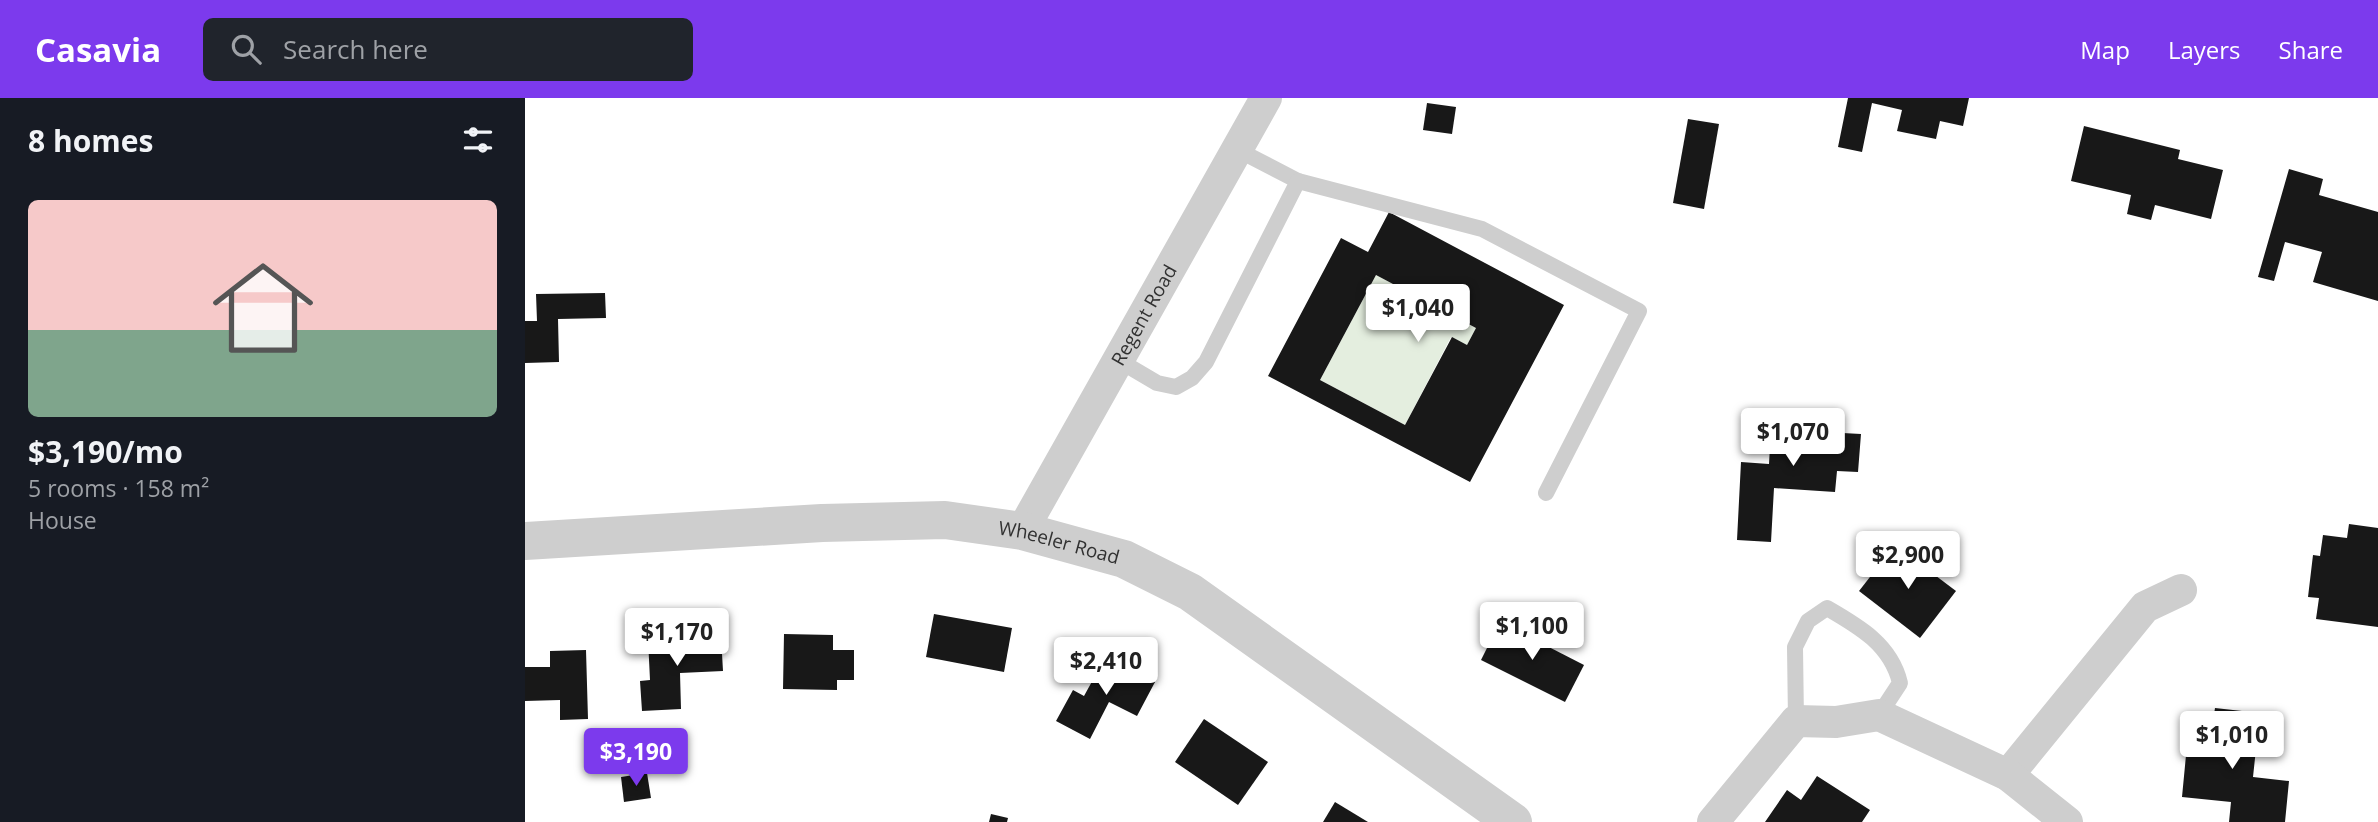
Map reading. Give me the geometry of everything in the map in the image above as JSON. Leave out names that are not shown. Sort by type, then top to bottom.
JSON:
[{"type":"street","name":"Regent Road","points":[[1022,531],[1266,98]]},
{"type":"street","name":"Wheeler Road","points":[[525,541],[822,523],[945,520],[1022,531],[1124,559],[1190,592],[1513,822]]},
{"type":"street","points":[[2008,775],[2145,607],[2181,590]]},
{"type":"street","points":[[1713,822],[1796,721],[1836,722],[1879,715],[2008,775],[2067,822]]},
{"type":"lane","points":[[1238,150],[1298,181],[1482,229],[1639,311],[1546,493]]},
{"type":"lane","points":[[1118,360],[1157,383],[1176,387],[1192,378],[1206,362],[1298,181]]},
{"type":"lane","points":[[1796,721],[1795,648],[1808,621],[1827,608],[1863,629],[1895,662],[1900,683],[1879,715]]},
{"type":"green space","points":[[1376,275],[1476,328],[1467,345],[1451,337],[1405,425],[1320,380]]},
{"type":"building","points":[[1848,98],[1969,98],[1963,126],[1940,121],[1936,139],[1897,131],[1902,110],[1872,103],[1862,152],[1838,147]]},
{"type":"building","points":[[1427,103],[1456,107],[1452,134],[1423,130]]},
{"type":"building","points":[[1688,119],[1719,124],[1704,209],[1673,203]]},
{"type":"building","points":[[2084,126],[2180,150],[2178,159],[2223,170],[2211,219],[2155,205],[2151,220],[2127,214],[2131,195],[2071,181]]},
{"type":"building","points":[[2289,169],[2323,179],[2319,195],[2378,212],[2378,301],[2313,282],[2322,252],[2285,242],[2274,281],[2258,277]]},
{"type":"building","points":[[1389,212],[1564,305],[1470,482],[1268,376],[1341,238],[1368,252]],"holes":[[[1376,275],[1476,328],[1467,345],[1452,337],[1405,425],[1320,380]]]},
{"type":"building","points":[[605,293],[606,318],[558,319],[559,362],[525,363],[525,321],[537,321],[536,294]]},
{"type":"building","points":[[1772,410],[1825,414],[1824,432],[1861,434],[1858,472],[1837,471],[1835,492],[1774,488],[1771,542],[1737,540],[1741,462],[1769,464]]},
{"type":"building","points":[[2349,524],[2378,528],[2378,627],[2316,619],[2319,598],[2308,597],[2313,555],[2320,556],[2323,535],[2347,538]]},
{"type":"building","points":[[1895,545],[1956,591],[1920,638],[1859,591]]},
{"type":"building","points":[[934,614],[1012,628],[1004,672],[926,657]]},
{"type":"building","points":[[1500,622],[1584,665],[1565,702],[1481,660]]},
{"type":"building","points":[[784,634],[833,635],[833,650],[854,650],[854,680],[837,680],[837,690],[783,689]]},
{"type":"building","points":[[721,636],[723,671],[680,673],[681,709],[642,711],[640,681],[650,680],[648,639]]},
{"type":"building","points":[[586,650],[588,719],[560,720],[560,700],[525,701],[525,667],[550,667],[550,651]]},
{"type":"building","points":[[1106,656],[1155,682],[1137,716],[1109,702],[1090,739],[1056,721],[1073,690],[1084,696]]},
{"type":"building","points":[[2215,708],[2242,711],[2241,729],[2258,730],[2253,777],[2289,781],[2285,822],[2229,822],[2231,802],[2182,797],[2189,724],[2212,727]]},
{"type":"building","points":[[1204,719],[1268,762],[1238,805],[1175,762]]},
{"type":"building","points":[[647,773],[651,798],[624,802],[621,777]]},
{"type":"building","points":[[1817,776],[1870,810],[1862,822],[1765,822],[1787,790],[1801,800]]},
{"type":"building","points":[[1335,802],[1368,822],[1323,822]]},
{"type":"building","points":[[991,814],[1008,818],[1007,822],[989,822]]}]
